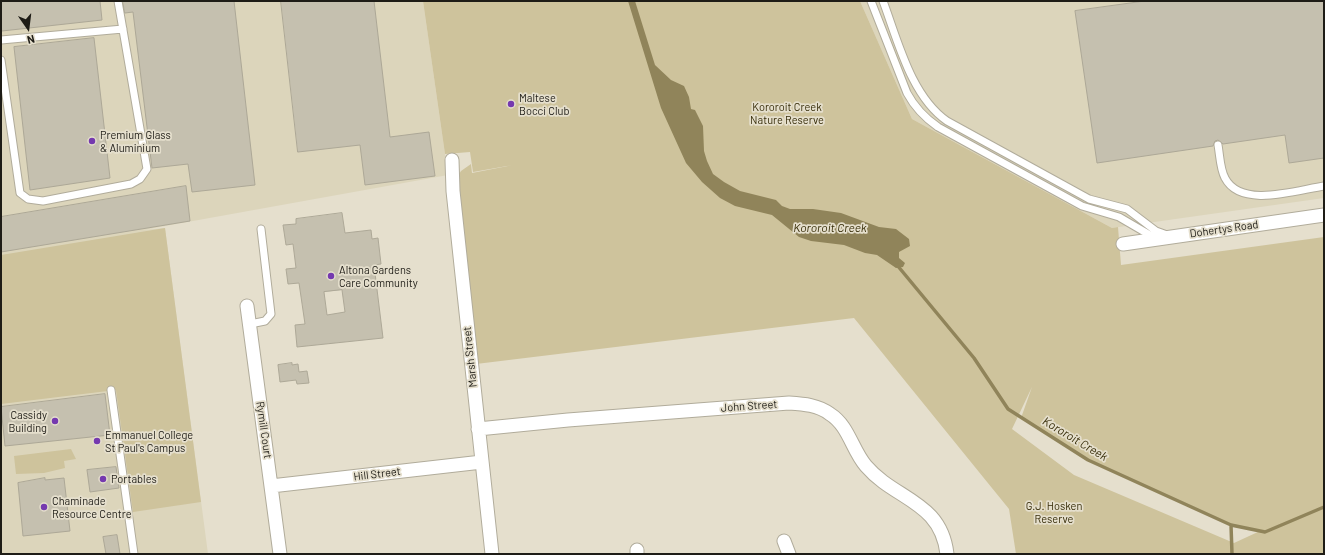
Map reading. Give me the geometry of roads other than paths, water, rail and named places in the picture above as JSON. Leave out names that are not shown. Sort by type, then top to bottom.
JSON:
[{"type":"street","name":"Marsh Street","points":[[452,160],[453,191],[492,554]]},
{"type":"street","name":"Dohertys Road","points":[[1124,244],[1324,215]]},
{"type":"street","name":"Rymill Court","points":[[247,306],[280,554]]},
{"type":"street","name":"John Street","points":[[478,429],[568,420],[789,403],[807,404],[831,414],[847,433],[865,465],[878,478],[910,498],[932,516],[940,526],[944,536],[947,554]]},
{"type":"street","name":"Hill Street","points":[[271,486],[482,462]]},
{"type":"street","points":[[784,541],[789,554]]},
{"type":"lane","points":[[1,60],[20,193],[28,199],[43,201],[131,184],[140,179],[147,169],[118,1]]},
{"type":"lane","points":[[871,1],[911,100],[919,111],[932,122],[1082,206],[1119,217],[1149,236],[1162,238]]},
{"type":"lane","points":[[883,1],[916,86],[926,101],[938,114],[947,121],[1089,199],[1125,208],[1156,231],[1178,236]]},
{"type":"lane","points":[[1,40],[123,29]]},
{"type":"lane","points":[[887,43],[898,39]]},
{"type":"lane","points":[[932,122],[938,114]]},
{"type":"lane","points":[[1218,145],[1225,178],[1234,189],[1242,194],[1256,196],[1324,186]]},
{"type":"lane","points":[[250,324],[265,321],[271,314],[261,229]]},
{"type":"lane","points":[[111,390],[134,554]]},
{"type":"water","name":"Kororoit Creek","points":[[628,1],[635,1],[655,65],[671,80],[684,86],[689,97],[691,109],[695,110],[703,126],[704,151],[713,174],[740,191],[776,200],[782,206],[790,209],[813,209],[841,213],[879,227],[896,229],[909,239],[910,246],[899,252],[899,258],[905,263],[903,267],[896,268],[877,255],[865,253],[844,245],[811,241],[799,237],[772,215],[735,206],[720,198],[702,182],[686,163],[661,108]]},
{"type":"waterway","name":"Kororoit Creek","points":[[897,265],[974,358],[1008,409],[1088,460],[1231,525],[1265,532],[1324,507]]},
{"type":"waterway","points":[[1231,525],[1232,554]]},
{"type":"place","name":"Maltese Bocci Club","points":[[511,104]]},
{"type":"place","name":"Premium Glass & Aluminium","points":[[92,141]]},
{"type":"place","name":"Altona Gardens Care Community","points":[[331,276]]},
{"type":"place","name":"Cassidy Building","points":[[55,421]]},
{"type":"place","name":"Emmanuel College St Paul's Campus","points":[[97,441]]},
{"type":"place","name":"Portables","points":[[103,479]]},
{"type":"place","name":"Chaminade Resource Centre","points":[[44,507]]},
{"type":"park label","name":"Kororoit Creek Nature Reserve","points":[[787,113]]},
{"type":"park label","name":"G.J. Hosken Reserve","points":[[1054,512]]}]
